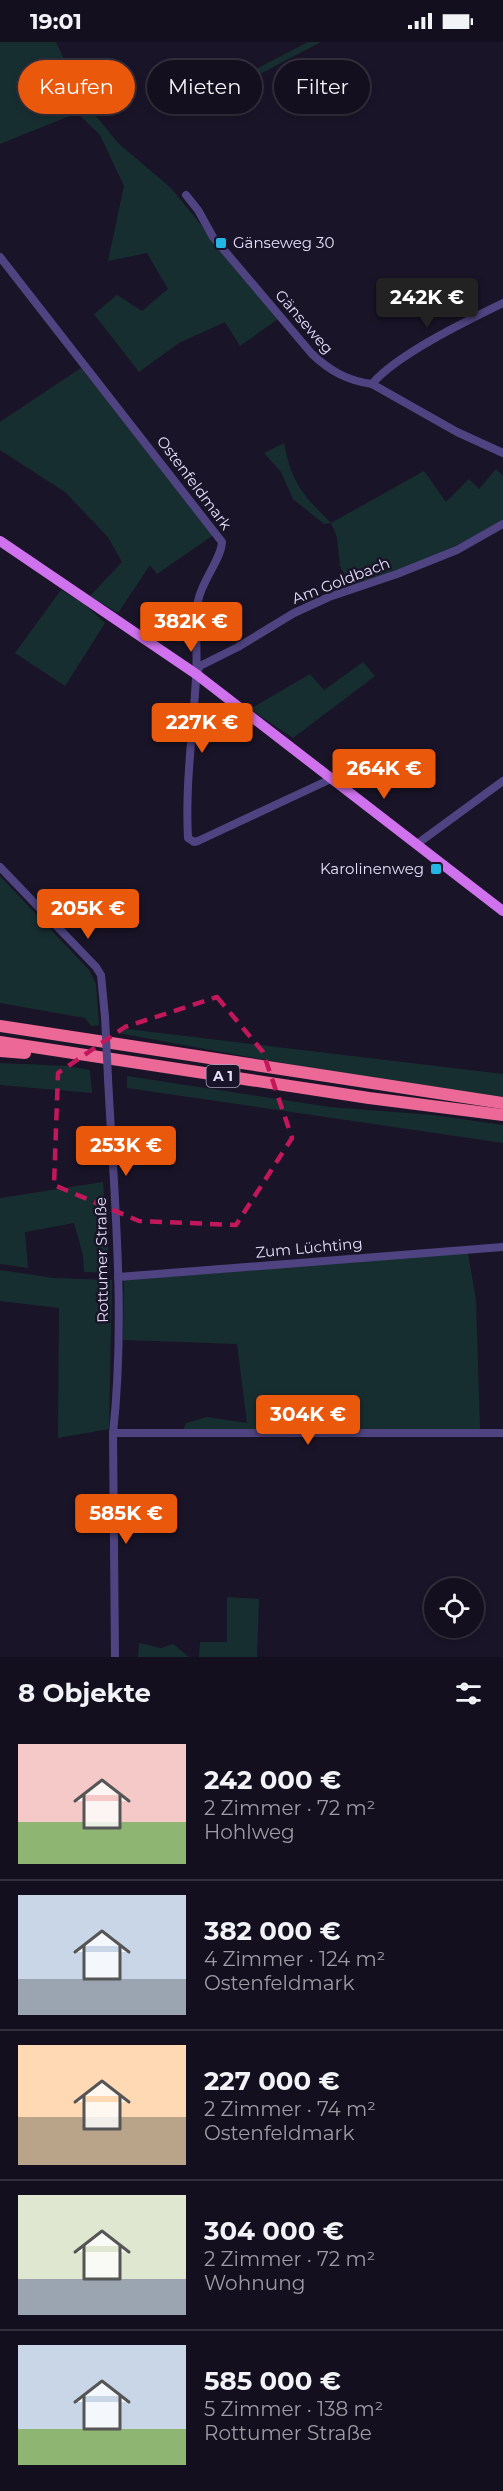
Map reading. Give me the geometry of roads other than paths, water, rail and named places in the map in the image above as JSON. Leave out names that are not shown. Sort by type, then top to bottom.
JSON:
[{"type":"highway","name":"A 1","points":[[0,1026],[503,1103]]},
{"type":"highway","name":"A 1","points":[[0,1042],[369,1098],[503,1115]]},
{"type":"highway","points":[[0,1051],[77,1054]]},
{"type":"main road","points":[[0,542],[196,674],[503,911]]},
{"type":"street","name":"Gänseweg","points":[[186,195],[198,210],[213,237],[312,354],[325,366],[342,376],[372,384],[457,432],[503,453]]},
{"type":"street","name":"Ostenfeldmark","points":[[0,257],[220,538],[220,550],[206,577],[198,603],[196,674],[186,799],[188,838],[190,841],[198,841],[333,778]]},
{"type":"street","points":[[372,384],[447,331],[503,303]]},
{"type":"street","name":"Am Goldbach","points":[[196,674],[200,666],[238,647],[294,613],[329,597],[397,574],[456,550],[503,524]]},
{"type":"street","points":[[417,844],[503,781]]},
{"type":"street","name":"Rottumer Straße","points":[[0,867],[96,967],[101,975],[118,1277],[116,1405],[113,1433],[115,1657]]},
{"type":"street","name":"Zum Lüchting","points":[[118,1277],[503,1247]]},
{"type":"street","points":[[113,1433],[503,1432]]},
{"type":"place","name":"Gänseweg 30","points":[[221,243]]},
{"type":"place","name":"Karolinenweg","points":[[436,869]]}]
